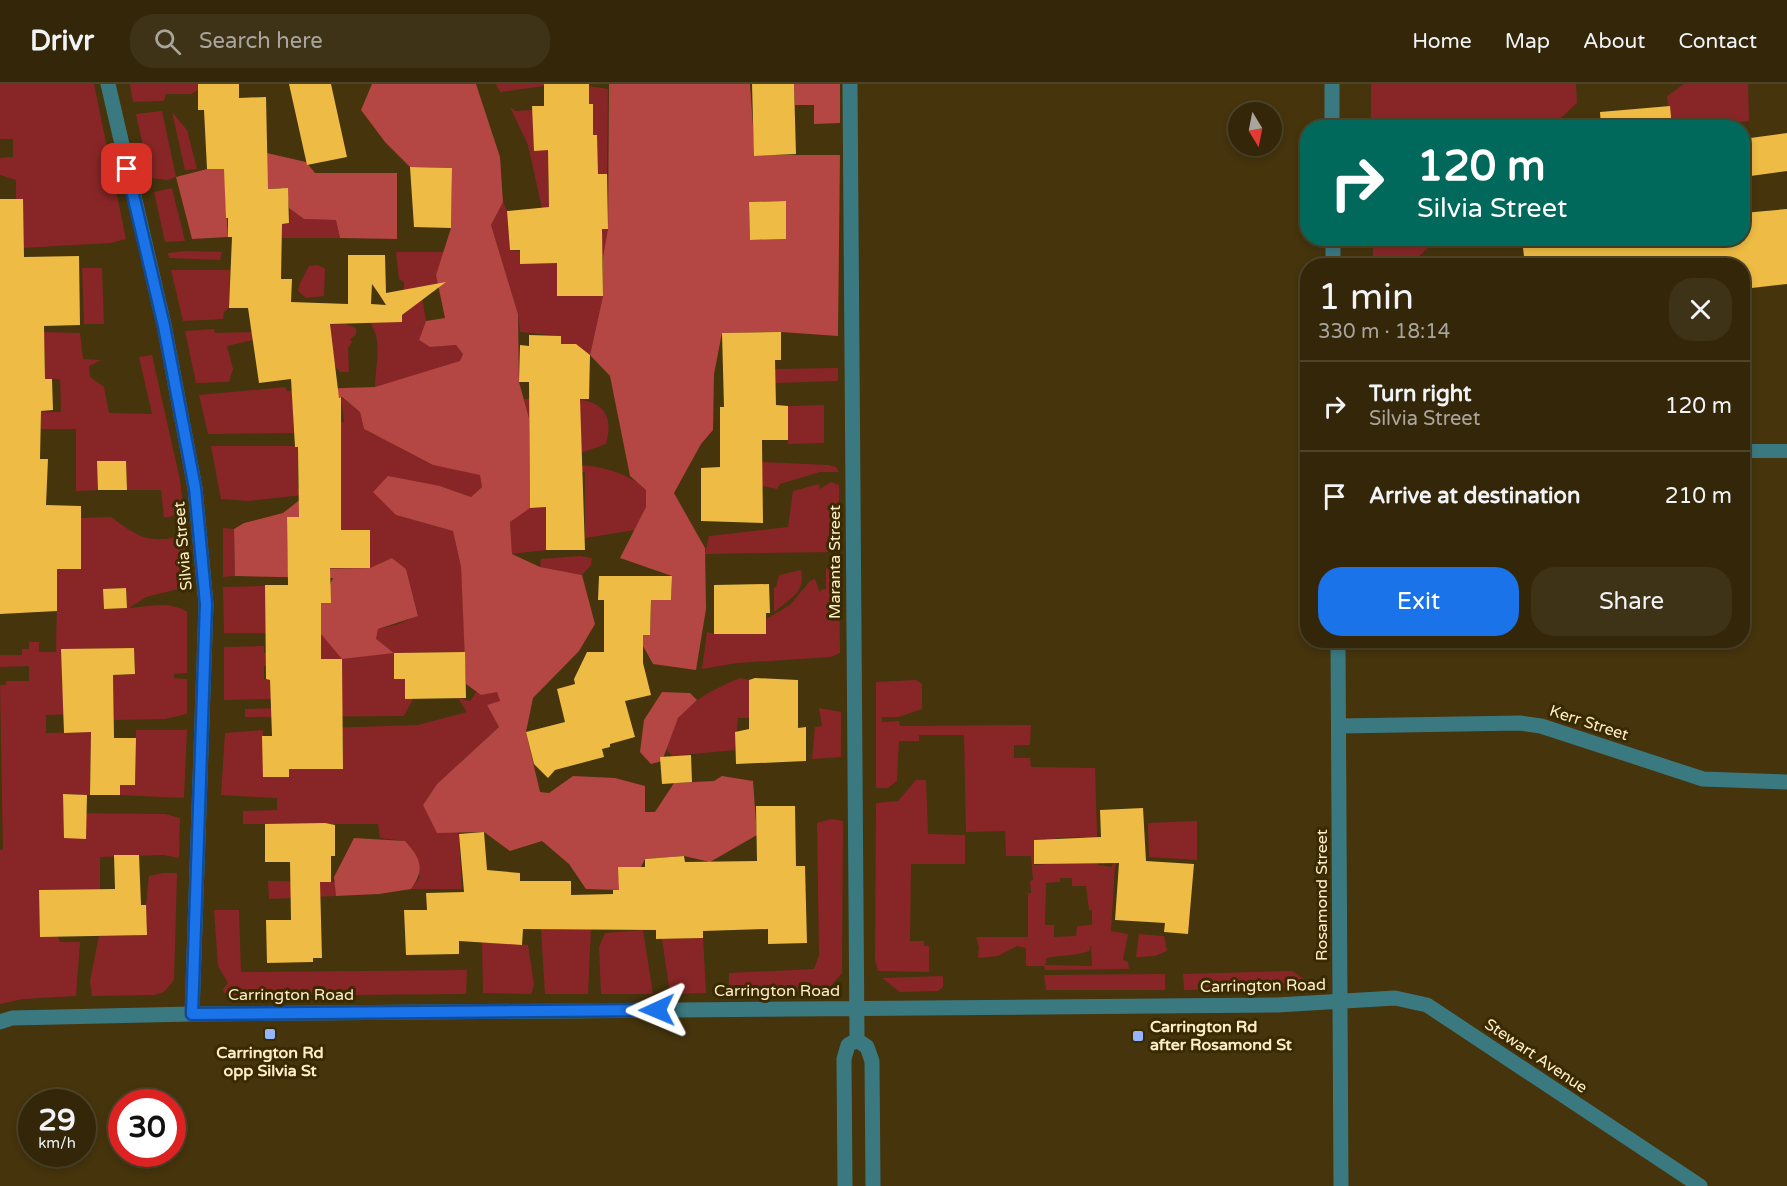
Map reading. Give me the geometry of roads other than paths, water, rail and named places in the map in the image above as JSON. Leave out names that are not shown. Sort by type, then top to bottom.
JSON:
[{"type":"street","name":"Silvia Street","points":[[108,84],[161,316],[195,488],[206,604],[192,1014]]},
{"type":"street","name":"Maranta Street","points":[[845,1186],[844,1059],[849,1045],[856,1040],[850,84]]},
{"type":"street","points":[[1332,84],[1332,120]]},
{"type":"street","name":"Rosamond Street","points":[[1338,648],[1341,1186]]},
{"type":"street","name":"Kerr Street","points":[[1340,726],[1520,723],[1541,726],[1703,779],[1787,782]]},
{"type":"street","name":"Stewart Avenue","points":[[1339,1002],[1395,998],[1427,1005],[1700,1186]]},
{"type":"street","name":"Carrington Road","points":[[0,1022],[12,1018],[192,1014],[1277,1005],[1339,1002]]},
{"type":"street","points":[[856,1040],[867,1047],[872,1061],[873,1186]]},
{"type":"lane","points":[[1750,451],[1787,451]]},
{"type":"place","name":"Carrington Rd opp Silvia St","points":[[270,1034]]},
{"type":"place","name":"Carrington Rd after Rosamond St","points":[[1138,1036]]}]
